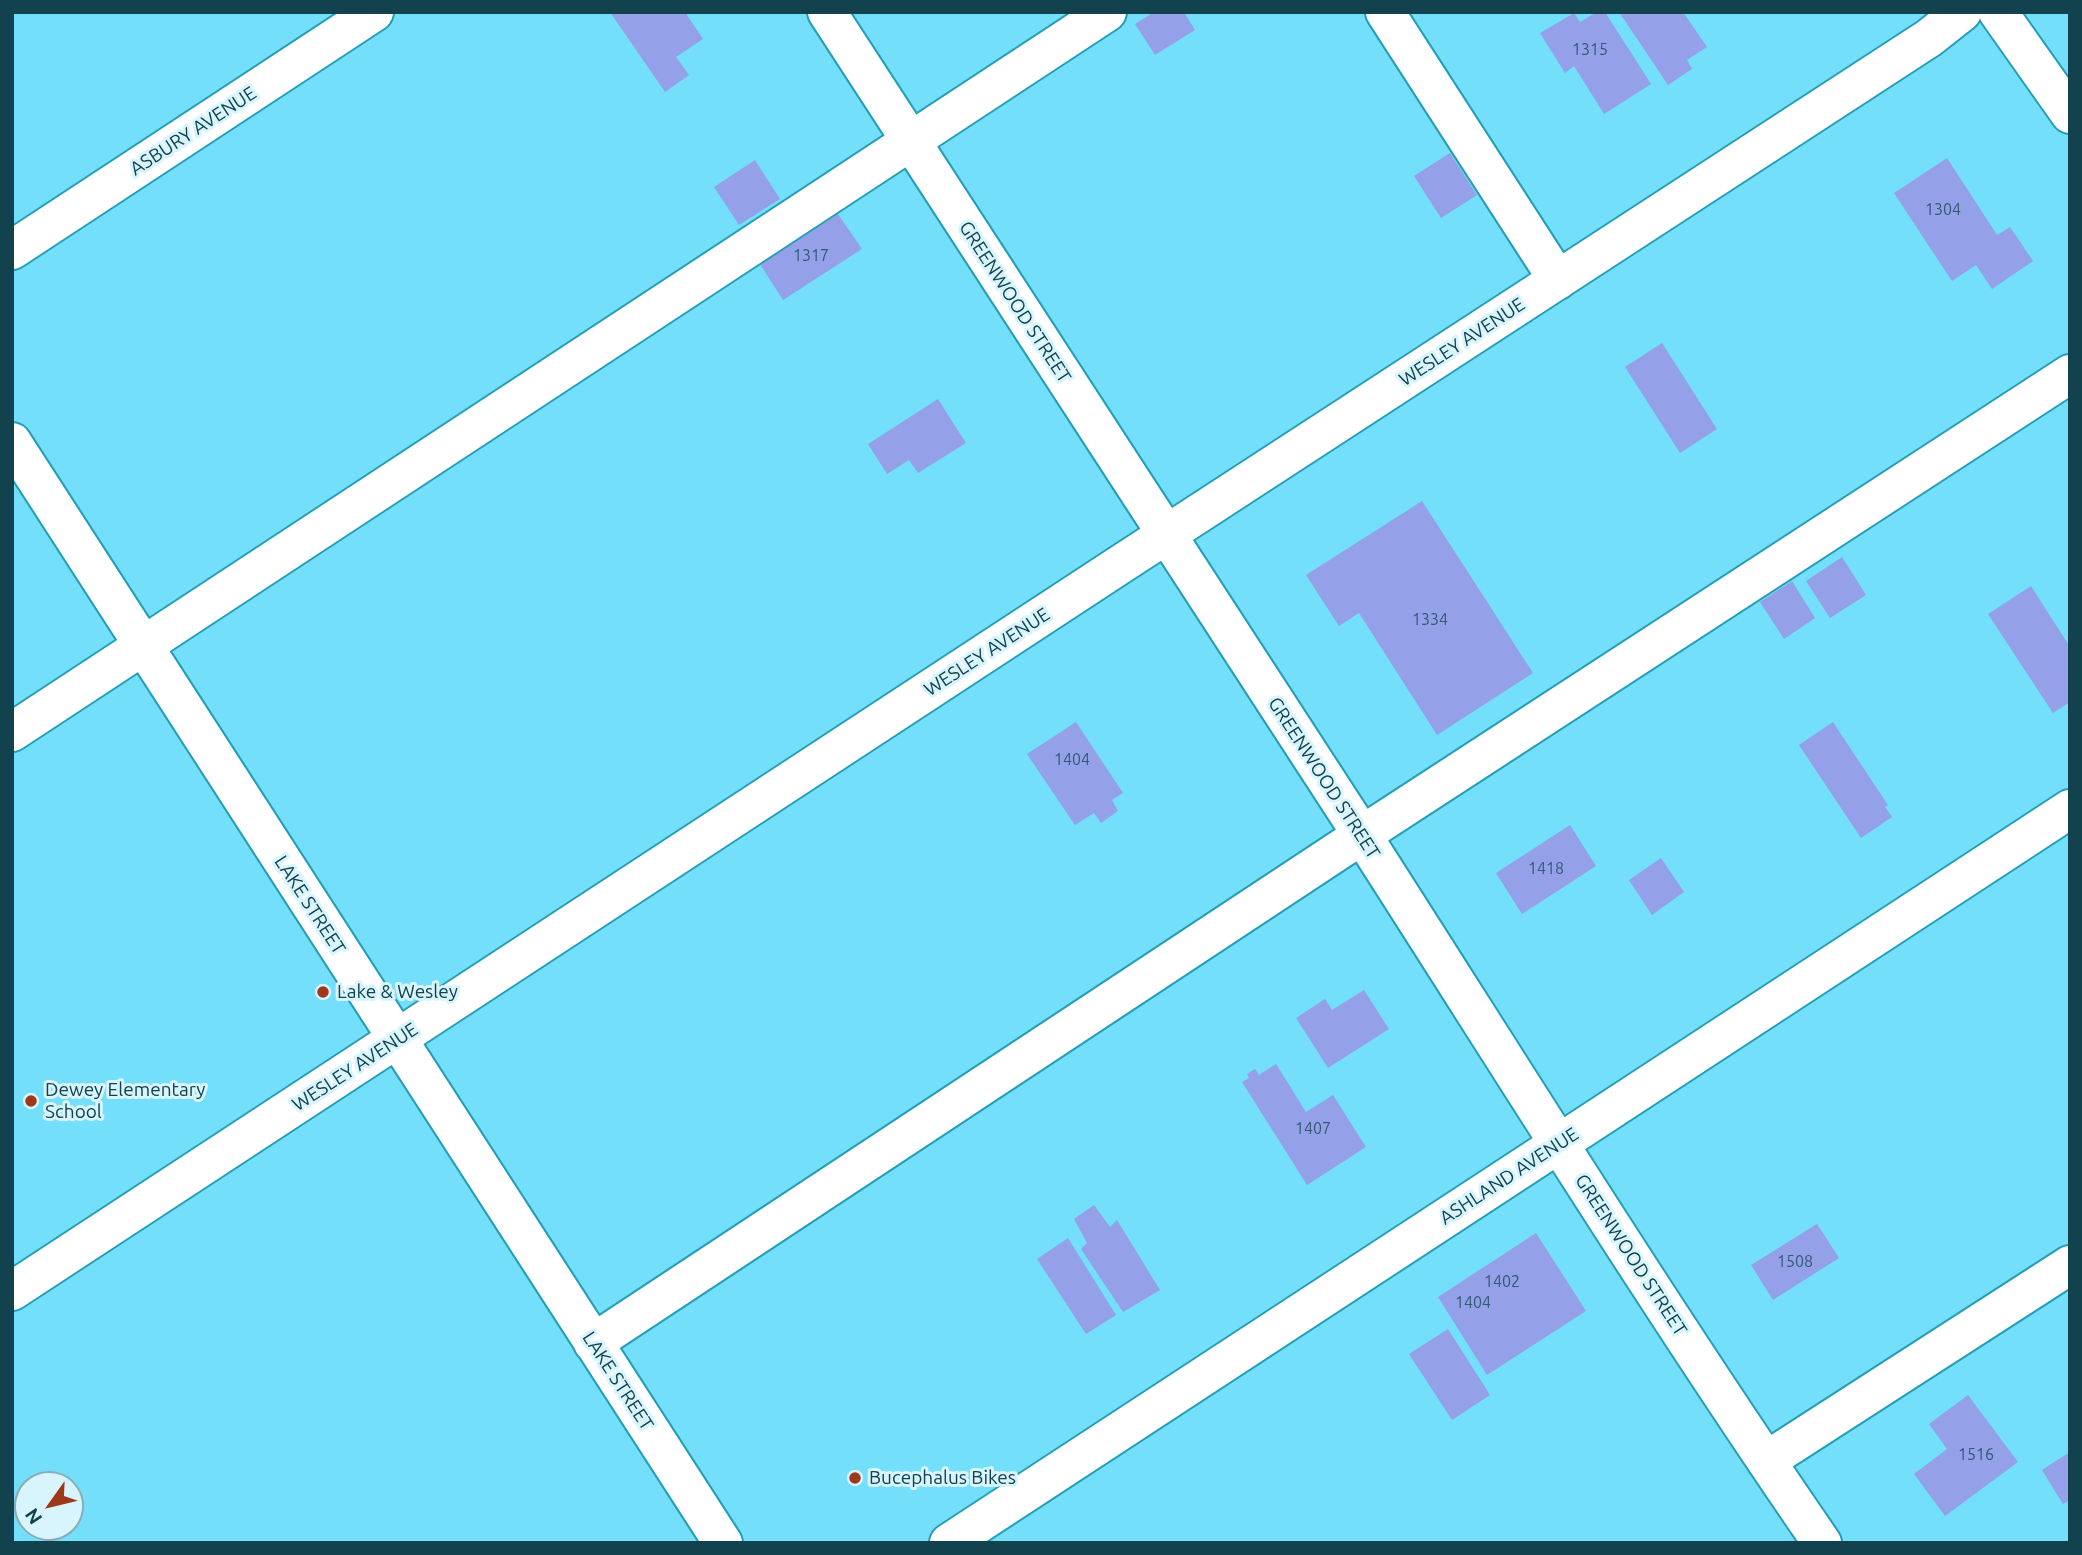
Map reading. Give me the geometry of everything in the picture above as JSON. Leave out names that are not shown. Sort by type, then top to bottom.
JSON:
[{"type":"street","name":"ASBURY AVENUE","points":[[12,250],[374,12]]},
{"type":"street","name":"GREENWOOD STREET","points":[[827,12],[1362,835],[1558,1143],[1822,1543]]},
{"type":"street","points":[[12,732],[1108,12]]},
{"type":"street","points":[[1385,12],[1558,280]]},
{"type":"street","name":"WESLEY AVENUE","points":[[12,1291],[1929,38],[1962,12]]},
{"type":"street","points":[[1998,12],[2070,114]]},
{"type":"street","points":[[593,1343],[1362,835],[2070,374]]},
{"type":"street","name":"LAKE STREET","points":[[12,442],[723,1543]]},
{"type":"street","name":"ASHLAND AVENUE","points":[[949,1543],[2070,809]]},
{"type":"street","points":[[1766,1461],[2070,1265]]},
{"type":"building","points":[[610,12],[685,12],[703,39],[676,57],[689,75],[665,92]]},
{"type":"building","points":[[1154,12],[1184,12],[1195,30],[1155,55],[1135,24]]},
{"type":"building","points":[[1597,12],[1605,12],[1651,84],[1604,114],[1574,66],[1565,73],[1540,33],[1574,13],[1580,22]]},
{"type":"building","points":[[1619,12],[1683,12],[1707,47],[1687,60],[1692,69],[1668,85]]},
{"type":"building","points":[[1450,153],[1477,195],[1441,218],[1414,176]]},
{"type":"building","points":[[1947,158],[1997,235],[2010,227],[2033,261],[1992,289],[1976,265],[1952,281],[1894,193]]},
{"type":"building","points":[[755,160],[780,199],[739,225],[714,187]]},
{"type":"building","points":[[838,214],[862,249],[783,300],[760,264]]},
{"type":"building","points":[[1662,343],[1717,429],[1680,453],[1625,367]]},
{"type":"building","points":[[938,399],[966,443],[918,473],[909,460],[887,474],[868,444]]},
{"type":"building","points":[[1422,501],[1533,673],[1437,735],[1359,613],[1339,626],[1306,575]]},
{"type":"building","points":[[1842,557],[1866,595],[1830,618],[1806,581]]},
{"type":"building","points":[[1792,581],[1815,618],[1784,639],[1760,602]]},
{"type":"building","points":[[2031,586],[2070,647],[2070,702],[2053,713],[1988,614]]},
{"type":"building","points":[[1076,722],[1123,793],[1112,800],[1118,811],[1101,823],[1094,813],[1075,825],[1027,754]]},
{"type":"building","points":[[1833,722],[1888,805],[1885,807],[1892,817],[1861,838],[1799,745]]},
{"type":"building","points":[[1570,825],[1596,866],[1522,914],[1496,873]]},
{"type":"building","points":[[1661,858],[1684,892],[1652,915],[1629,880]]},
{"type":"building","points":[[1364,990],[1389,1029],[1328,1068],[1296,1018],[1325,999],[1332,1010]]},
{"type":"building","points":[[1276,1064],[1306,1112],[1333,1095],[1366,1147],[1307,1185],[1242,1082],[1249,1078],[1247,1074],[1255,1069],[1259,1075]]},
{"type":"building","points":[[1094,1205],[1110,1227],[1117,1220],[1160,1290],[1123,1312],[1081,1249],[1087,1243],[1074,1219]]},
{"type":"building","points":[[1817,1224],[1839,1258],[1773,1300],[1751,1265]]},
{"type":"building","points":[[1536,1233],[1586,1311],[1487,1375],[1438,1297]]},
{"type":"building","points":[[1068,1238],[1116,1315],[1086,1334],[1037,1259]]},
{"type":"building","points":[[1448,1329],[1490,1395],[1452,1420],[1409,1354]]},
{"type":"building","points":[[1968,1395],[2018,1462],[1945,1516],[1914,1474],[1947,1449],[1929,1424]]},
{"type":"building","points":[[2070,1452],[2070,1500],[2063,1504],[2042,1470]]},
{"type":"place","name":"Lake & Wesley","points":[[323,992]]},
{"type":"place","name":"Dewey Elementary School","points":[[31,1101]]},
{"type":"place","name":"Bucephalus Bikes","points":[[855,1478]]}]
